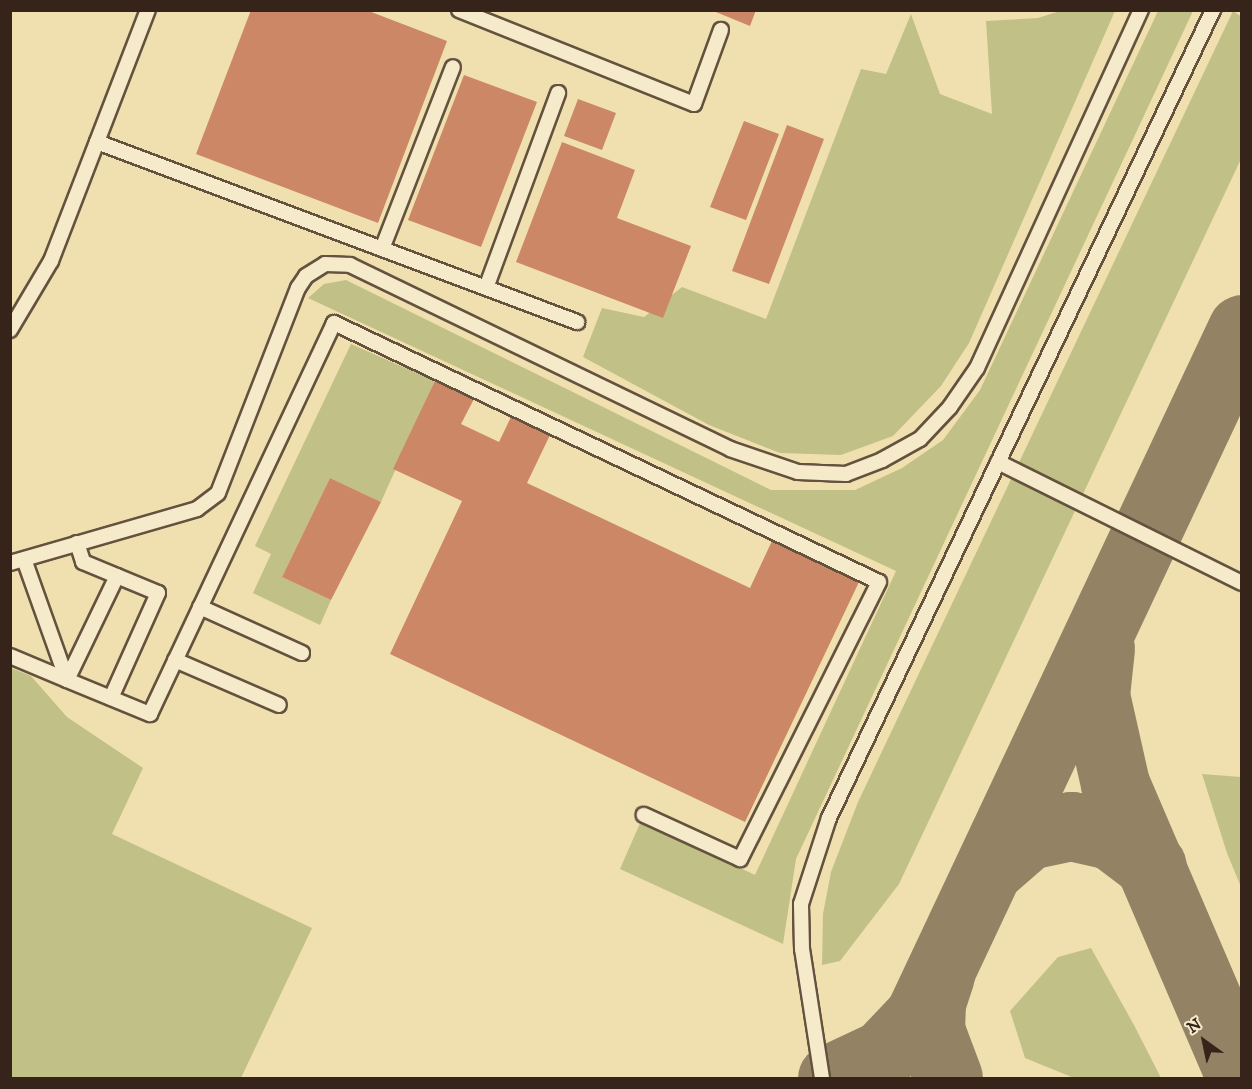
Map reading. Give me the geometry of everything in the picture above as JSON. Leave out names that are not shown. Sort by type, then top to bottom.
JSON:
[{"type":"lane","points":[[10,330],[51,261],[148,10]]},
{"type":"lane","points":[[459,10],[694,104],[721,30]]},
{"type":"lane","points":[[67,680],[17,561],[197,509],[218,493],[298,288],[306,276],[325,264],[350,265],[730,449],[798,472],[846,474],[882,460],[920,439],[950,407],[977,368],[1141,10]]},
{"type":"lane","points":[[822,1078],[802,949],[801,904],[829,818],[1213,10]]},
{"type":"lane","points":[[382,249],[453,67]]},
{"type":"lane","points":[[486,288],[558,93]]},
{"type":"lane","points":[[97,142],[577,322]]},
{"type":"lane","points":[[10,656],[150,714],[334,323],[879,582],[740,859],[644,815]]},
{"type":"lane","points":[[998,462],[1242,583]]},
{"type":"lane","points":[[77,543],[83,562],[158,593],[111,698]]},
{"type":"lane","points":[[67,680],[117,576]]},
{"type":"lane","points":[[200,607],[302,653]]},
{"type":"lane","points":[[176,660],[279,705]]},
{"type":"shaded area","points":[[1060,11],[1115,11],[969,343],[941,386],[893,436],[841,455],[780,453],[709,425],[583,357],[602,308],[644,317],[682,287],[766,319],[861,69],[886,74],[911,14],[940,94],[992,114],[986,21],[1038,18]]},
{"type":"shaded area","points":[[1158,11],[1193,11],[796,859],[783,944],[620,869],[641,821],[755,875],[896,571],[308,298],[324,284],[346,280],[771,490],[855,490],[902,468],[943,440],[980,390]]},
{"type":"shaded area","points":[[1233,11],[1242,17],[1241,159],[899,884],[840,961],[822,965],[823,914],[831,872],[858,802]]},
{"type":"shaded area","points":[[351,344],[435,381],[381,502],[330,478],[282,577],[331,600],[320,625],[253,593],[271,554],[255,546]]},
{"type":"shaded area","points":[[11,668],[31,676],[67,717],[143,768],[112,834],[312,928],[241,1078],[11,1078]]},
{"type":"shaded area","points":[[1202,774],[1241,777],[1241,887],[1227,853]]},
{"type":"shaded area","points":[[1091,948],[1161,1078],[1074,1078],[1025,1058],[1010,1011],[1058,957]]},
{"type":"building","points":[[251,10],[366,10],[447,41],[378,223],[196,154]]},
{"type":"building","points":[[711,10],[756,10],[750,26]]},
{"type":"building","points":[[464,75],[537,102],[481,247],[408,220]]},
{"type":"building","points":[[578,99],[616,113],[602,150],[564,136]]},
{"type":"building","points":[[744,121],[779,134],[746,220],[710,207]]},
{"type":"building","points":[[787,125],[824,139],[769,284],[732,271]]},
{"type":"building","points":[[562,142],[635,170],[617,218],[691,246],[663,318],[516,262]]},
{"type":"building","points":[[435,381],[474,399],[461,424],[499,442],[511,417],[550,435],[527,483],[750,588],[772,541],[859,582],[745,822],[390,654],[462,501],[393,469]]},
{"type":"building","points":[[330,478],[381,502],[331,600],[282,577]]},
{"type":"taxiway","points":[[832,1078],[883,1054],[919,1016],[1242,329]]},
{"type":"taxiway","points":[[1100,648],[1095,695],[1115,784],[1241,1078]]},
{"type":"taxiway","points":[[991,867],[1028,835],[1071,826],[1111,835],[1152,866]]},
{"type":"taxiway","points":[[940,975],[931,1002],[930,1030],[948,1078]]}]
